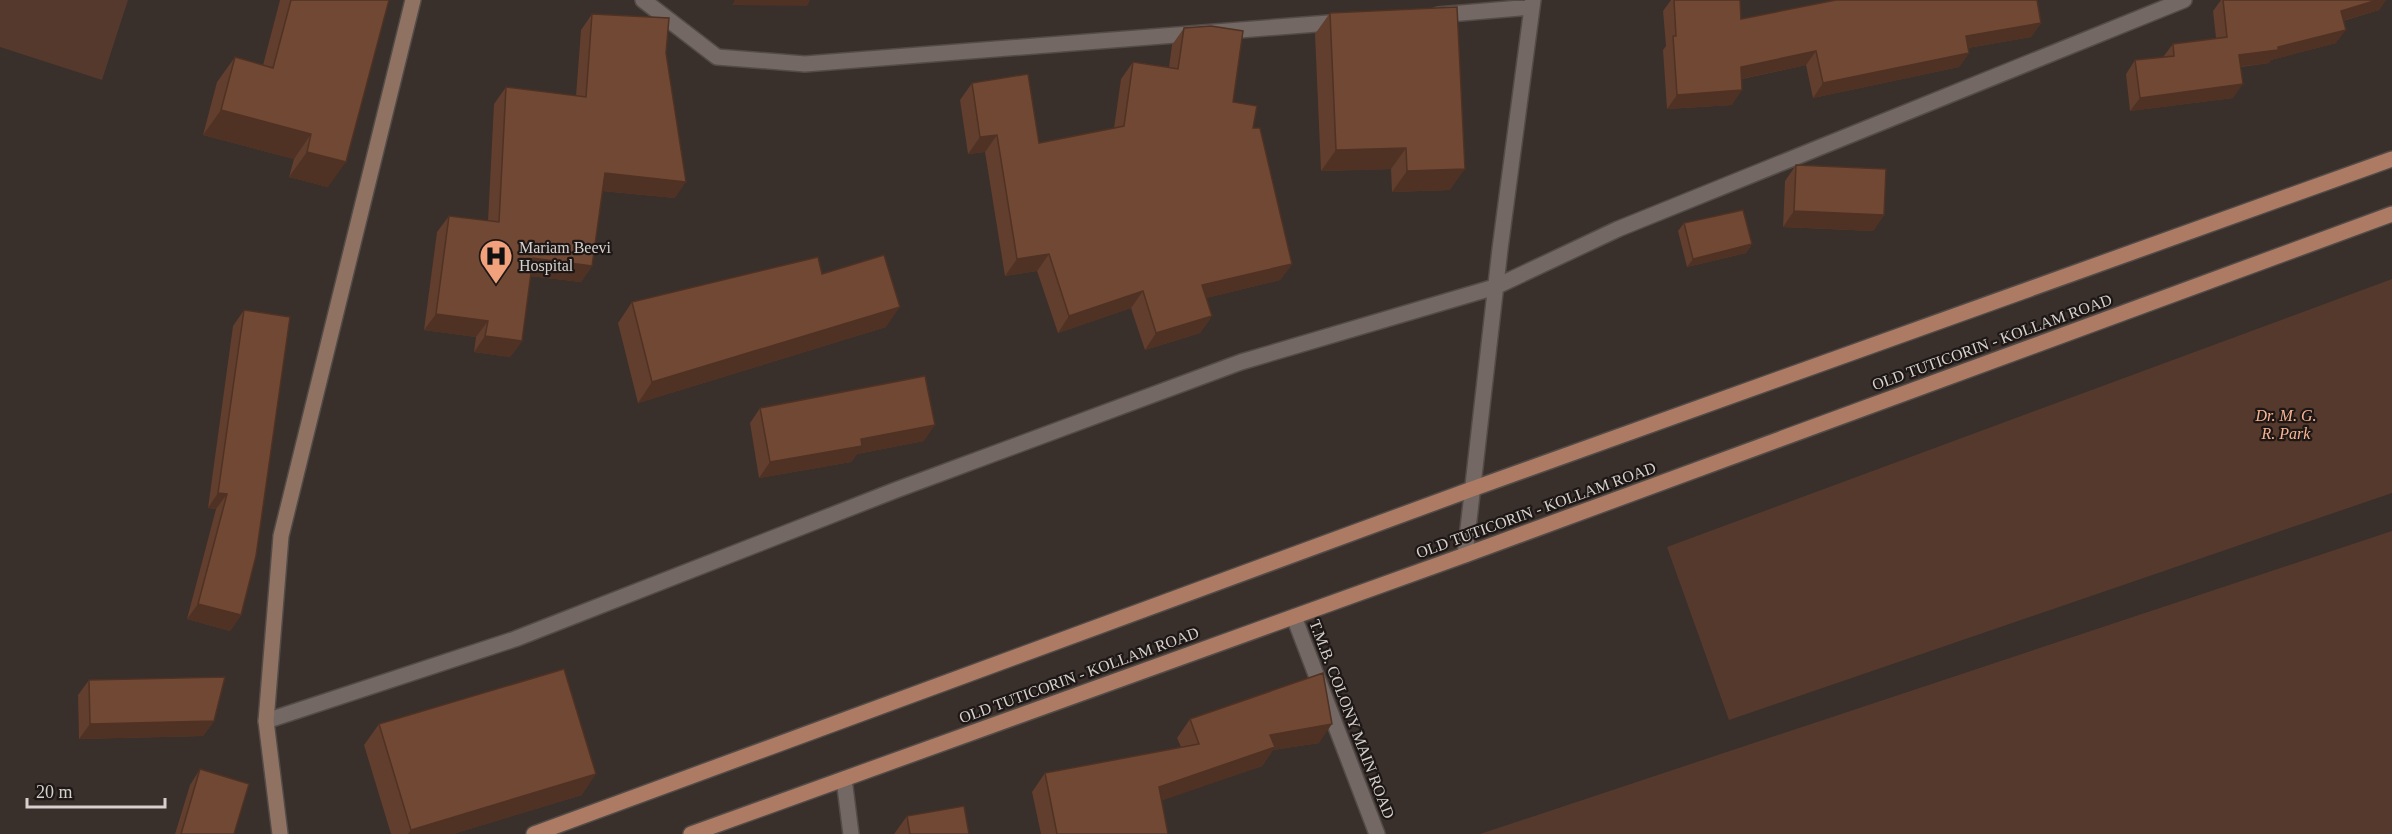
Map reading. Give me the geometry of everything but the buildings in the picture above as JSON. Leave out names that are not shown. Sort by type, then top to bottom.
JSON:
[{"type":"main road","points":[[280,834],[266,721],[281,536],[413,0]]},
{"type":"main road","points":[[534,834],[1472,489],[2392,159]]},
{"type":"main road","name":"OLD TUTICORIN - KOLLAM ROAD","points":[[691,834],[1465,555],[2392,214]]},
{"type":"street","points":[[643,0],[717,57],[805,64],[1353,21]]},
{"type":"street","points":[[266,721],[515,639],[896,490],[1241,362],[1495,287],[1618,228],[2184,0]]},
{"type":"street","points":[[1425,16],[1532,4],[1495,287],[1465,555]]},
{"type":"street","name":"T.M.B. COLONY MAIN ROAD","points":[[1294,617],[1377,834]]},
{"type":"street","points":[[843,779],[851,834]]},
{"type":"green space","points":[[0,0],[128,0],[102,80],[0,47]]},
{"type":"green space","name":"Dr. M. G. R. Park","points":[[2392,279],[2392,493],[1729,720],[1667,547]]},
{"type":"green space","points":[[2392,531],[2392,834],[1480,834]]},
{"type":"place","name":"Mariam Beevi Hospital","points":[[496,285]]}]
